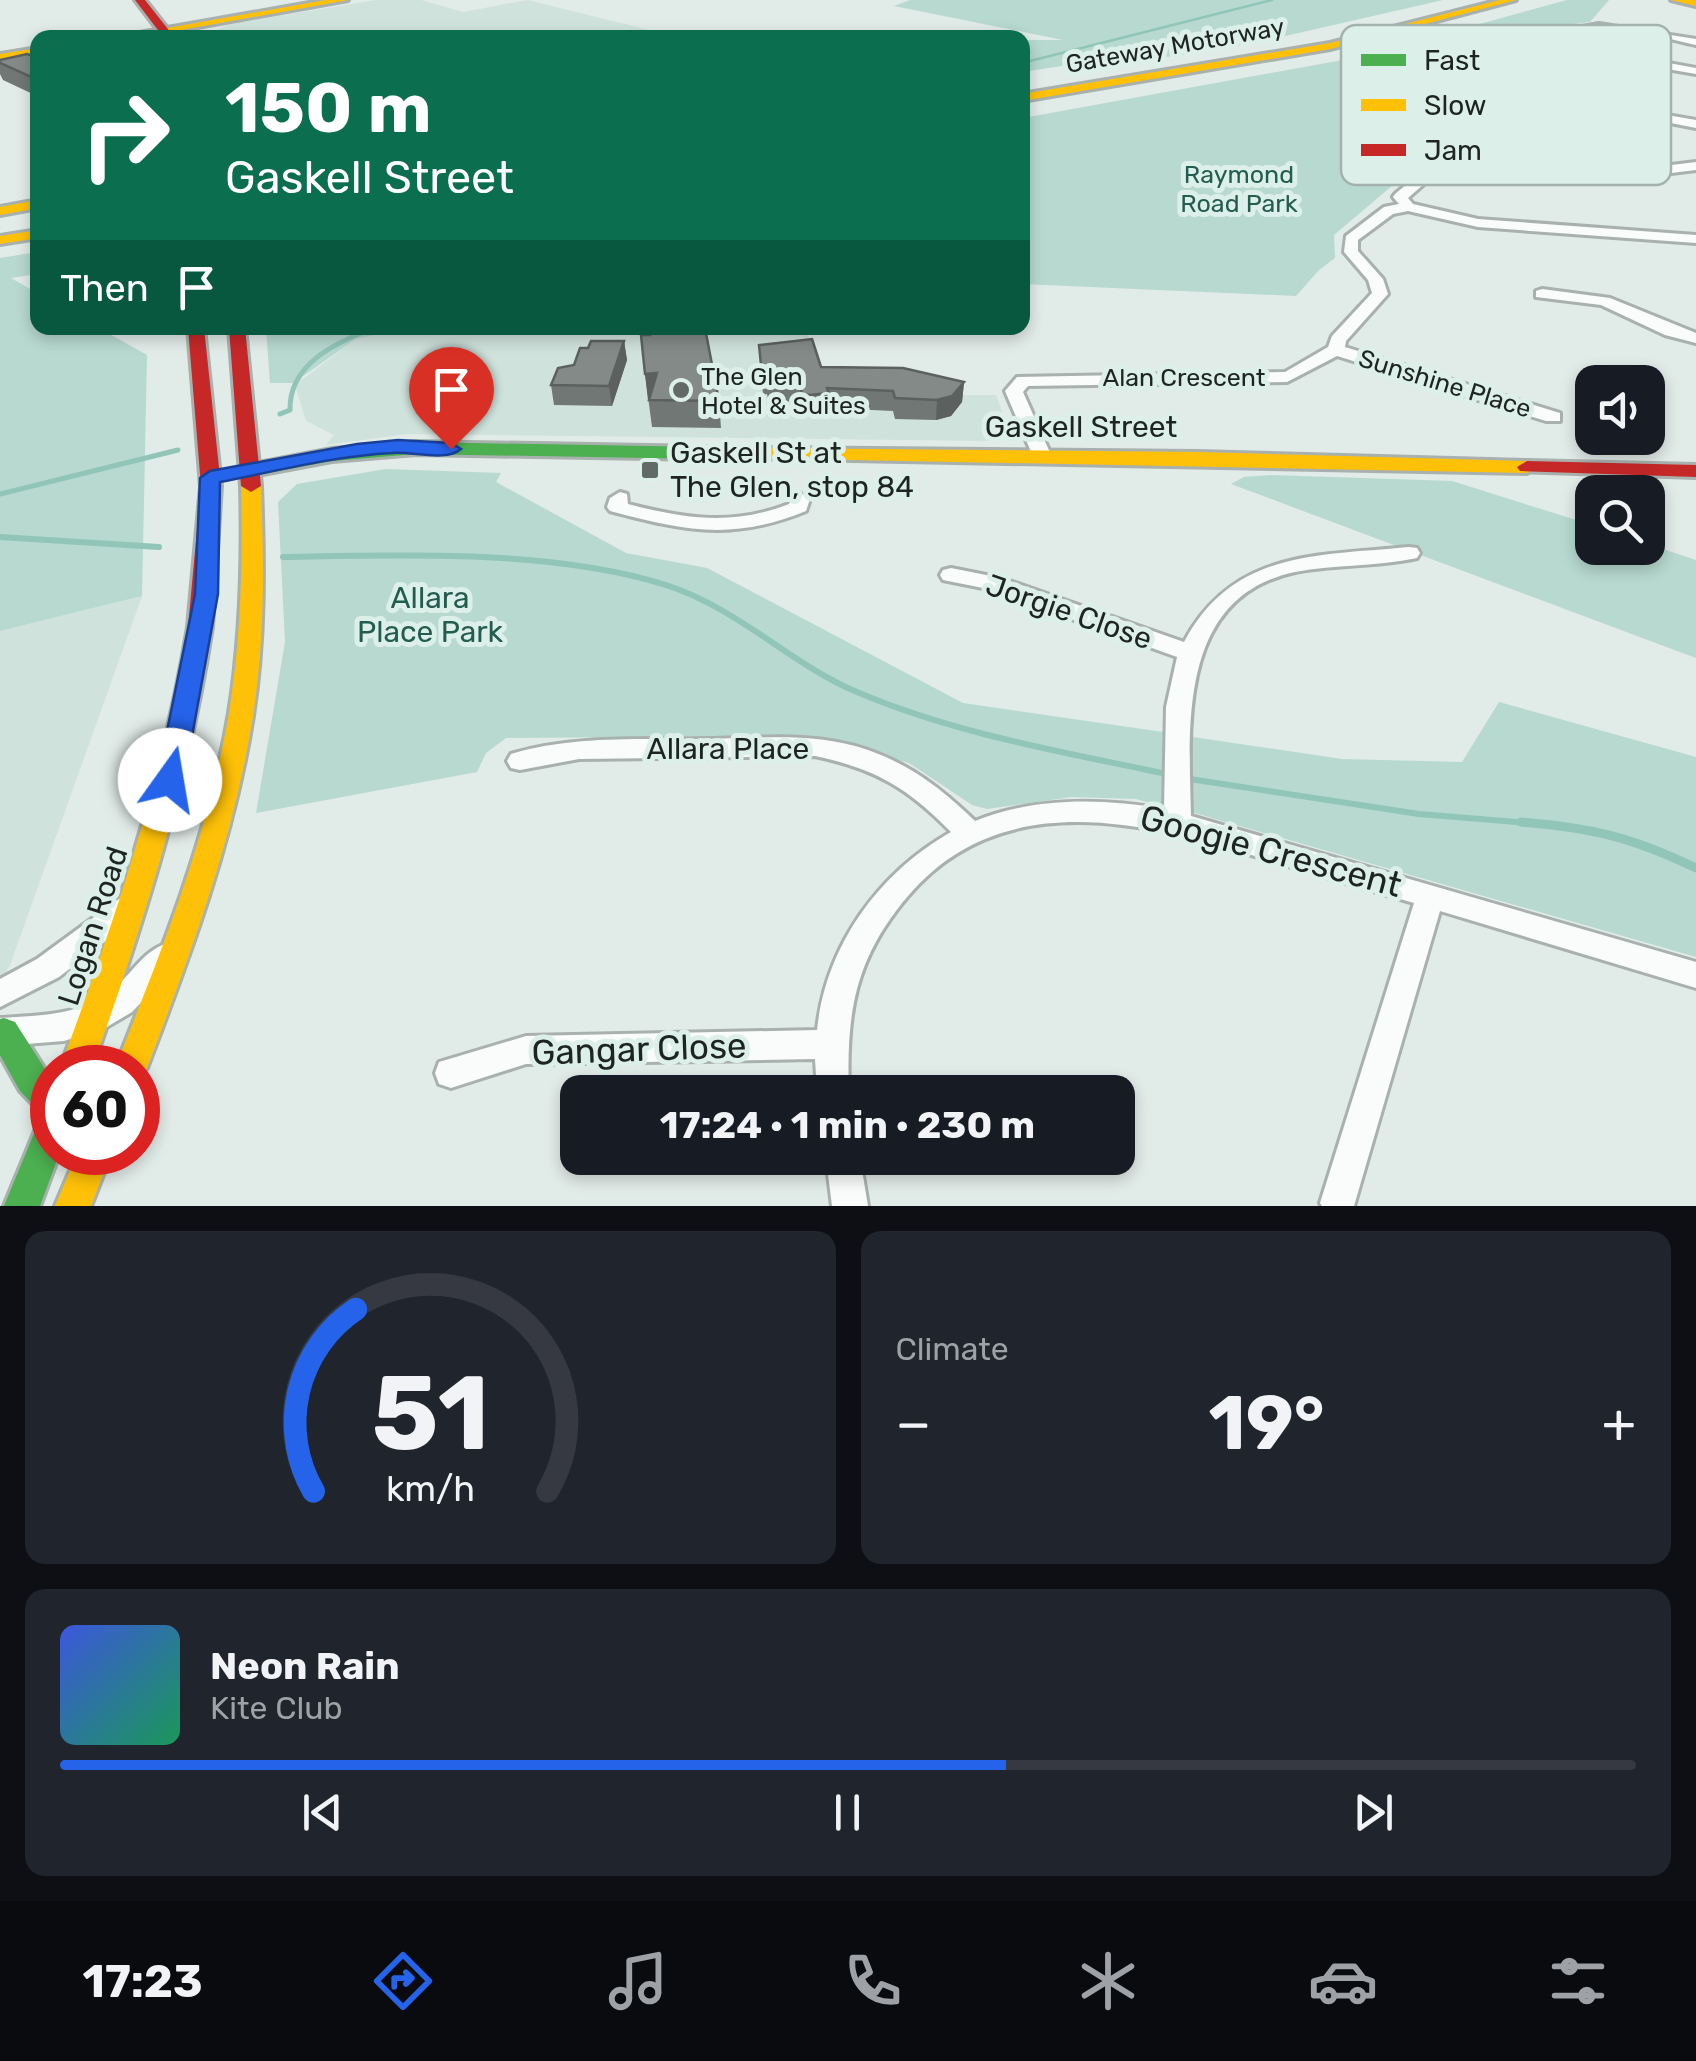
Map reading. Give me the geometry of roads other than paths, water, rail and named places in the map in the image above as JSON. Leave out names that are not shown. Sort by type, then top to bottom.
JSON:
[{"type":"main road","points":[[120,0],[152,30]]},
{"type":"main road","points":[[140,0],[154,30]]},
{"type":"main road","points":[[178,30],[343,0]]},
{"type":"main road","name":"Gateway Motorway","points":[[1363,25],[1468,0]]},
{"type":"main road","name":"Gateway Motorway","points":[[1420,25],[1510,0]]},
{"type":"main road","points":[[1676,0],[1696,3]]},
{"type":"main road","name":"Gateway Motorway","points":[[1030,86],[1341,30]]},
{"type":"main road","name":"Gateway Motorway","points":[[1030,97],[1341,43]]},
{"type":"main road","points":[[0,58],[30,52]]},
{"type":"main road","points":[[0,211],[30,205]]},
{"type":"main road","points":[[0,230],[30,226]]},
{"type":"main road","points":[[0,240],[30,235]]},
{"type":"main road","name":"Logan Road","points":[[85,1045],[134,904],[177,754],[196,658],[206,594],[210,484],[210,421],[197,335]]},
{"type":"main road","points":[[139,1045],[212,848],[243,716],[253,622],[237,335]]},
{"type":"main road","points":[[245,446],[260,456],[284,463]]},
{"type":"main road","name":"Gaskell Street","points":[[247,477],[284,463],[398,446],[474,451],[1693,470]]},
{"type":"main road","name":"Gaskell Street","points":[[210,484],[356,462],[474,451]]},
{"type":"main road","points":[[2,1032],[30,1075]]},
{"type":"main road","points":[[22,1206],[34,1175]]},
{"type":"main road","points":[[73,1206],[86,1175]]},
{"type":"street","points":[[1671,38],[1696,42]]},
{"type":"street","points":[[1671,67],[1696,72]]},
{"type":"street","points":[[1671,119],[1696,124]]},
{"type":"street","points":[[1671,169],[1696,166]]},
{"type":"street","points":[[1413,185],[1400,196],[1408,207],[1478,223],[1696,239]]},
{"type":"street","name":"Alan Crescent","points":[[1042,457],[1018,402],[1016,386],[1036,378],[1287,377],[1302,372],[1322,354],[1336,350],[1338,340],[1380,294],[1375,279],[1350,252],[1351,239],[1389,210],[1408,207]]},
{"type":"street","points":[[1554,309],[1538,289],[1604,300],[1671,331],[1696,338]]},
{"type":"street","name":"Sunshine Place","points":[[1336,350],[1553,416]]},
{"type":"street","points":[[620,498],[617,507],[691,526],[744,527],[799,507],[800,498]]},
{"type":"street","points":[[1178,822],[1178,729],[1187,652],[1216,610],[1263,574],[1409,553]]},
{"type":"street","name":"Jorgie Close","points":[[951,575],[993,583],[1187,652]]},
{"type":"street","name":"Allara Place","points":[[520,761],[579,750],[816,746],[858,756],[898,773],[932,796],[970,834]]},
{"type":"street","name":"Googie Crescent","points":[[832,1075],[830,1044],[837,997],[852,952],[873,916],[901,883],[936,854],[970,834],[1038,815],[1130,812],[1178,822],[1696,975]]},
{"type":"street","points":[[1338,1203],[1431,894]]},
{"type":"street","points":[[0,994],[48,968],[134,904]]},
{"type":"street","points":[[2,1032],[62,1028],[95,1018],[125,999],[141,978],[179,945]]},
{"type":"street","name":"Gangar Close","points":[[452,1074],[526,1050],[830,1044]]},
{"type":"street","points":[[845,1175],[850,1206]]},
{"type":"waterway","points":[[1030,61],[1272,0]]},
{"type":"waterway","points":[[280,414],[290,410],[297,380],[306,368],[330,348],[357,335]]},
{"type":"waterway","points":[[0,494],[178,450]]},
{"type":"waterway","points":[[0,537],[159,547]]},
{"type":"waterway","points":[[283,557],[477,557],[622,573],[692,595],[833,681],[895,707],[1012,741],[1171,775]]},
{"type":"waterway","points":[[1183,778],[1419,814],[1544,824]]},
{"type":"waterway","points":[[1521,822],[1544,824]]},
{"type":"waterway","points":[[1544,824],[1552,825]]},
{"type":"waterway","points":[[1544,824],[1611,836],[1696,868]]},
{"type":"place","name":"The Glen Hotel & Suites","points":[[681,390]]},
{"type":"place","name":"Gaskell St at The Glen, stop 84","points":[[650,470]]},
{"type":"park label","name":"Raymond Road Park","points":[[1239,188]]},
{"type":"park label","name":"Allara Place Park","points":[[430,615]]}]
